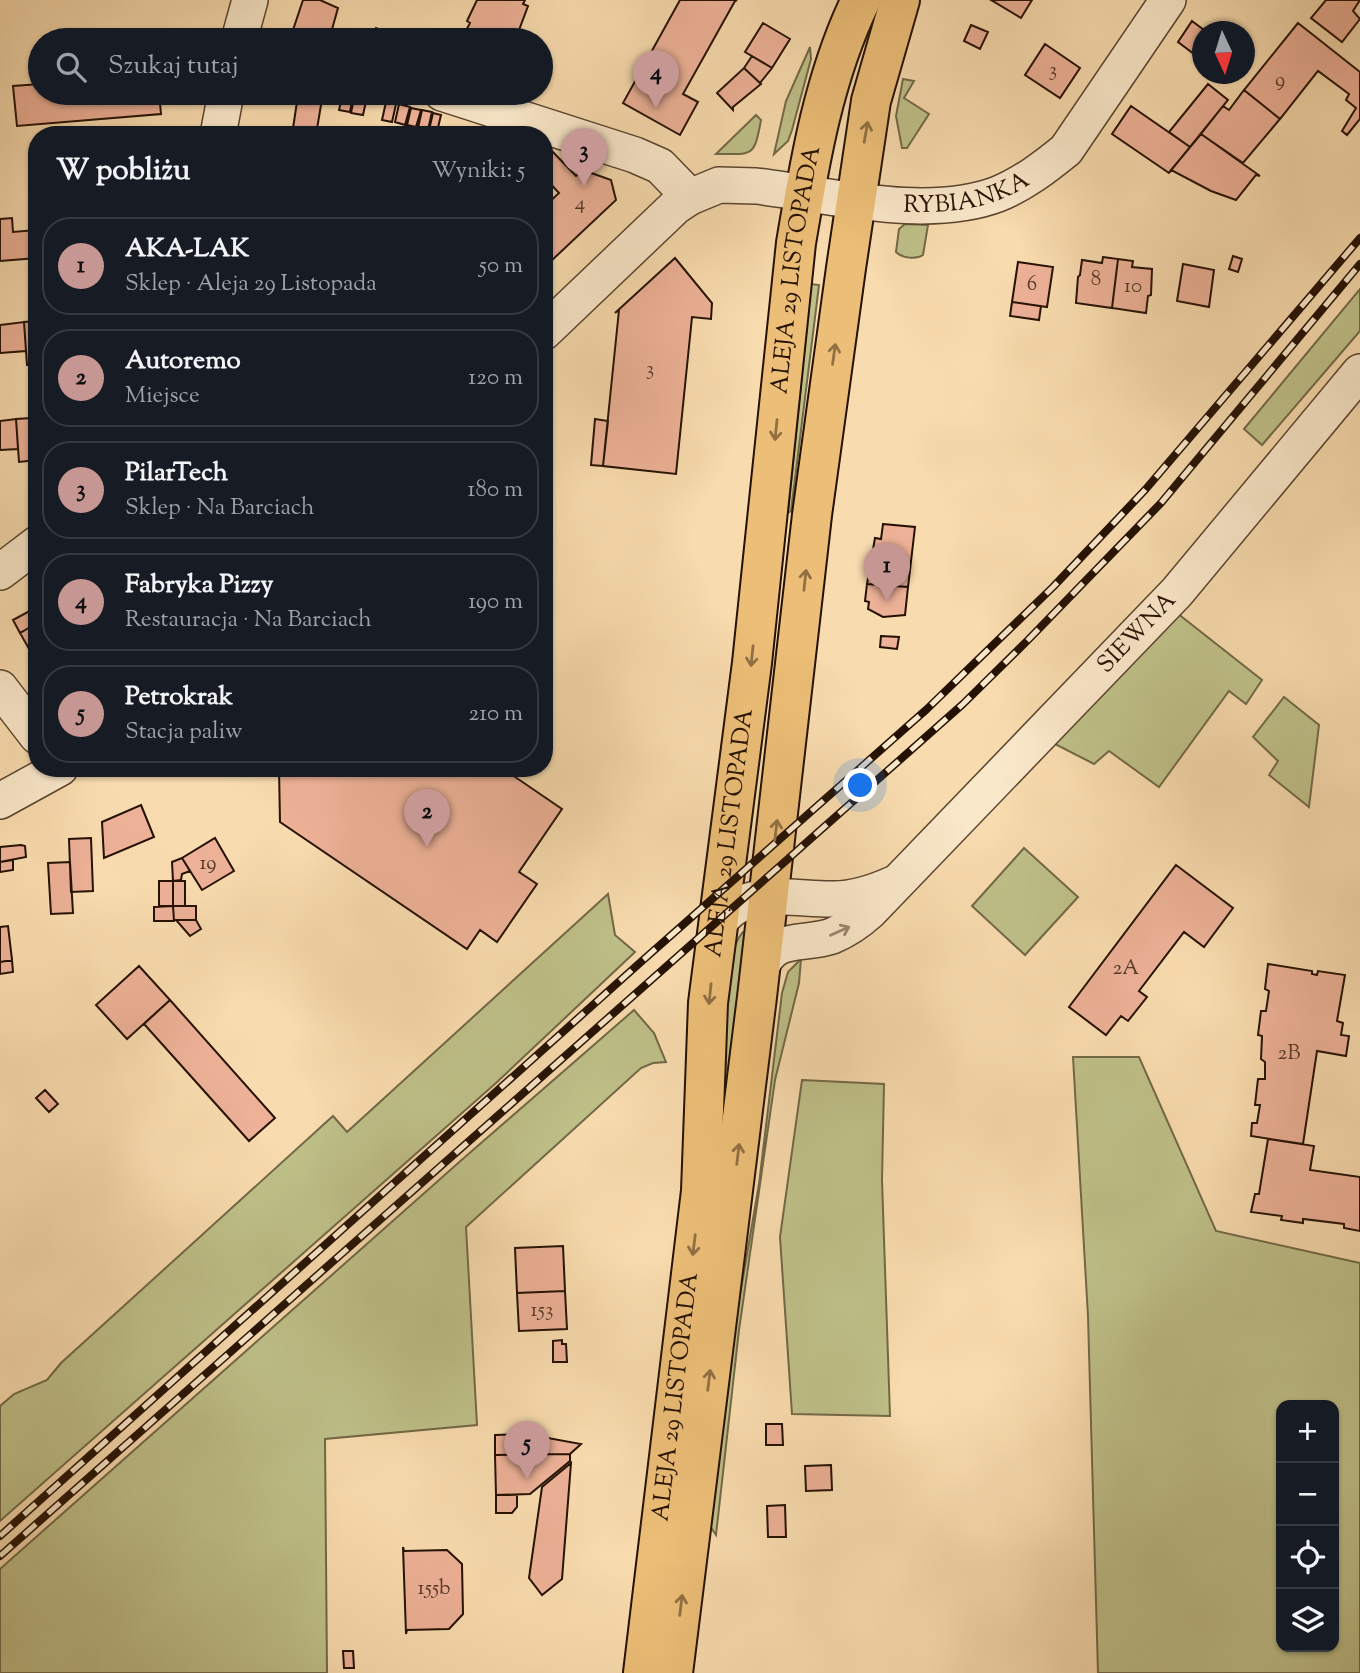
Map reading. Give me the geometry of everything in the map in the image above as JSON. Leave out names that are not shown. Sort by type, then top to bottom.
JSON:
[{"type":"main road","name":"ALEJA 29 LISTOPADA","points":[[756,929],[726,863],[752,663],[796,243],[825,96],[840,46],[861,0]]},
{"type":"main road","name":"ALEJA 29 LISTOPADA","points":[[673,1673],[756,929],[871,101],[900,0]]},
{"type":"main road","name":"ALEJA 29 LISTOPADA","points":[[643,1673],[701,1191],[708,1003],[756,929]]},
{"type":"street","points":[[242,28],[250,0]]},
{"type":"street","name":"RYBIANKA","points":[[553,323],[661,219],[690,197],[709,188],[730,184],[933,206],[983,199],[1024,181],[1066,150],[1168,0]]},
{"type":"street","points":[[220,126],[224,105]]},
{"type":"street","points":[[479,105],[545,126]]},
{"type":"street","points":[[553,129],[635,155],[660,166],[690,197]]},
{"type":"street","name":"SIEWNA","points":[[756,929],[819,939],[846,929],[869,912],[1177,592],[1360,372]]},
{"type":"street","points":[[0,572],[28,551]]},
{"type":"street","points":[[0,688],[28,724]]},
{"type":"street","points":[[0,801],[44,777]]},
{"type":"street","name":"SIEWNA","points":[[756,929],[845,898],[867,894],[899,881]]},
{"type":"green space","points":[[810,47],[811,59],[792,130],[788,141],[774,154],[786,101]]},
{"type":"green space","points":[[903,79],[914,81],[904,98],[929,114],[907,148],[902,148],[896,116]]},
{"type":"green space","points":[[756,115],[761,120],[756,141],[750,151],[716,154]]},
{"type":"green space","points":[[905,224],[928,225],[923,255],[920,257],[909,258],[896,252],[899,229]]},
{"type":"green space","points":[[811,284],[819,285],[791,511],[788,513]]},
{"type":"green space","points":[[1360,289],[1360,331],[1262,445],[1244,429]]},
{"type":"green space","points":[[1177,613],[1262,680],[1246,704],[1229,691],[1159,787],[1109,751],[1094,764],[1051,742]]},
{"type":"green space","points":[[1284,697],[1319,725],[1309,807],[1269,775],[1278,761],[1253,737]]},
{"type":"green space","points":[[1024,848],[1078,897],[1025,955],[972,906]]},
{"type":"green space","points":[[608,894],[615,935],[635,952],[496,1083],[0,1521],[0,1406],[14,1394],[47,1380],[61,1363],[333,1116],[347,1132]]},
{"type":"green space","points":[[743,932],[746,932],[721,1171],[723,1009],[733,949]]},
{"type":"green space","points":[[801,959],[799,983],[775,1080],[739,1330],[716,1535],[708,1523],[734,1330],[759,1184],[782,993],[788,972]]},
{"type":"green space","points":[[634,1010],[654,1033],[666,1062],[641,1068],[466,1227],[477,1425],[325,1439],[327,1673],[0,1673],[0,1569]]},
{"type":"green space","points":[[1073,1057],[1139,1057],[1216,1231],[1360,1263],[1360,1673],[1098,1673],[1088,1316]]},
{"type":"green space","points":[[802,1080],[884,1084],[882,1180],[890,1416],[792,1414],[780,1237]]},
{"type":"building","points":[[303,0],[320,0],[338,8],[332,28],[294,28]]},
{"type":"building","points":[[477,0],[525,0],[523,4],[528,6],[520,28],[467,28],[470,23],[467,21]]},
{"type":"building","points":[[680,0],[737,0],[683,94],[698,102],[680,135],[623,103]]},
{"type":"building","points":[[991,0],[1032,0],[1021,18]]},
{"type":"building","points":[[1326,0],[1360,0],[1353,11],[1360,19],[1342,42],[1311,18]]},
{"type":"building","points":[[1192,21],[1192,52],[1178,42]]},
{"type":"building","points":[[763,23],[790,39],[772,68],[745,52]]},
{"type":"building","points":[[1298,23],[1360,72],[1360,119],[1347,135],[1342,131],[1356,108],[1346,100],[1349,94],[1318,71],[1280,119],[1244,90],[1249,84],[1255,84],[1255,76]]},
{"type":"building","points":[[971,25],[988,32],[980,49],[964,41]]},
{"type":"building","points":[[1045,44],[1080,68],[1060,98],[1025,75]]},
{"type":"building","points":[[752,56],[772,68],[760,83],[744,68]]},
{"type":"building","points":[[744,68],[761,84],[733,107],[733,110],[717,93]]},
{"type":"building","points":[[1208,84],[1228,100],[1190,147],[1169,132]]},
{"type":"building","points":[[28,85],[28,105],[160,105],[161,114],[17,126],[13,86]]},
{"type":"building","points":[[1244,90],[1280,119],[1243,163],[1201,134],[1223,106],[1229,110]]},
{"type":"building","points":[[296,105],[321,105],[318,126],[293,126]]},
{"type":"building","points":[[340,105],[351,105],[350,112],[339,110]]},
{"type":"building","points":[[353,105],[365,105],[363,115],[351,113]]},
{"type":"building","points":[[385,105],[396,105],[392,122],[382,120]]},
{"type":"building","points":[[399,105],[410,107],[405,125],[395,122]]},
{"type":"building","points":[[1131,106],[1190,147],[1169,173],[1112,134]]},
{"type":"building","points":[[411,108],[421,110],[416,126],[407,125]]},
{"type":"building","points":[[422,110],[432,112],[429,126],[418,126]]},
{"type":"building","points":[[433,113],[441,115],[438,126],[430,126]]},
{"type":"building","points":[[1201,134],[1260,176],[1256,175],[1236,200],[1211,191],[1171,170]]},
{"type":"building","points":[[553,152],[576,176],[583,170],[611,180],[616,200],[553,259],[553,199],[559,193],[553,187]]},
{"type":"building","points":[[12,218],[13,232],[28,231],[28,259],[0,261],[0,219]]},
{"type":"building","points":[[1233,256],[1242,259],[1238,272],[1229,269]]},
{"type":"building","points":[[1103,257],[1118,259],[1112,308],[1076,303],[1082,260],[1102,263]]},
{"type":"building","points":[[675,258],[712,303],[711,319],[692,317],[676,474],[603,466],[619,310],[615,313]]},
{"type":"building","points":[[1118,259],[1133,261],[1132,267],[1152,269],[1151,295],[1148,296],[1146,313],[1112,308]]},
{"type":"building","points":[[1018,262],[1053,267],[1047,307],[1012,302]]},
{"type":"building","points":[[1183,264],[1214,270],[1209,307],[1177,301]]},
{"type":"building","points":[[1012,302],[1041,306],[1039,320],[1010,316]]},
{"type":"building","points":[[24,322],[28,322],[27,365]]},
{"type":"building","points":[[24,322],[26,351],[0,353],[0,325]]},
{"type":"building","points":[[28,418],[28,461],[19,462],[16,419]]},
{"type":"building","points":[[16,419],[18,449],[0,450],[0,421]]},
{"type":"building","points":[[595,419],[608,421],[603,466],[591,465]]},
{"type":"building","points":[[883,524],[915,527],[908,587],[867,584],[875,538],[881,539]]},
{"type":"building","points":[[867,584],[908,587],[905,615],[883,617],[868,609],[869,602],[865,601]]},
{"type":"building","points":[[28,612],[28,628],[20,633],[13,620]]},
{"type":"building","points":[[28,628],[28,647],[20,633]]},
{"type":"building","points":[[881,636],[899,637],[897,649],[880,647]]},
{"type":"building","points":[[279,777],[515,777],[562,809],[519,872],[537,884],[497,942],[480,930],[467,949],[280,822]]},
{"type":"building","points":[[141,805],[154,837],[104,858],[102,822]]},
{"type":"building","points":[[91,838],[93,891],[71,892],[69,839]]},
{"type":"building","points":[[215,838],[234,871],[202,890],[182,858]]},
{"type":"building","points":[[25,846],[26,857],[0,862],[0,847]]},
{"type":"building","points":[[182,858],[190,871],[182,874],[181,880],[173,881],[172,862]]},
{"type":"building","points":[[13,860],[13,870],[0,872],[0,862]]},
{"type":"building","points":[[70,862],[73,913],[51,914],[48,863]]},
{"type":"building","points":[[1176,865],[1233,908],[1204,947],[1184,932],[1139,991],[1147,997],[1128,1021],[1121,1016],[1106,1035],[1069,1007]]},
{"type":"building","points":[[159,881],[173,881],[173,906],[159,906]]},
{"type":"building","points":[[173,881],[185,881],[185,906],[173,906]]},
{"type":"building","points":[[173,906],[174,921],[154,921],[154,907]]},
{"type":"building","points":[[173,906],[196,906],[196,920],[174,920]]},
{"type":"building","points":[[176,920],[196,920],[201,929],[190,936]]},
{"type":"building","points":[[8,926],[12,960],[0,962],[0,927]]},
{"type":"building","points":[[12,960],[13,972],[0,974],[0,962]]},
{"type":"building","points":[[1268,964],[1312,971],[1312,974],[1317,975],[1318,971],[1345,975],[1337,1021],[1343,1023],[1341,1035],[1349,1036],[1346,1056],[1317,1051],[1303,1144],[1251,1136],[1252,1123],[1257,1123],[1260,1105],[1255,1105],[1258,1079],[1265,1079],[1265,1062],[1261,1059],[1262,1036],[1258,1035],[1261,1011],[1266,1011],[1269,991],[1265,989]]},
{"type":"building","points":[[139,966],[170,1000],[127,1039],[96,1005]]},
{"type":"building","points":[[170,1000],[275,1118],[249,1141],[144,1024]]},
{"type":"building","points":[[45,1090],[58,1104],[49,1112],[36,1098]]},
{"type":"building","points":[[1268,1139],[1314,1146],[1310,1170],[1360,1177],[1360,1231],[1344,1228],[1344,1224],[1303,1219],[1303,1223],[1281,1220],[1282,1216],[1251,1212],[1255,1194],[1259,1194]]},
{"type":"building","points":[[563,1246],[565,1291],[517,1293],[515,1248]]},
{"type":"building","points":[[565,1291],[567,1329],[519,1331],[517,1293]]},
{"type":"building","points":[[562,1340],[562,1344],[566,1344],[567,1362],[553,1362],[553,1341]]},
{"type":"building","points":[[766,1424],[782,1424],[783,1445],[766,1445]]},
{"type":"building","points":[[526,1434],[581,1444],[570,1454],[495,1455],[495,1435]]},
{"type":"building","points":[[570,1454],[570,1461],[530,1494],[496,1495],[495,1455]]},
{"type":"building","points":[[571,1463],[562,1579],[542,1595],[529,1578],[542,1487]]},
{"type":"building","points":[[831,1465],[832,1490],[806,1491],[805,1466]]},
{"type":"building","points":[[496,1495],[517,1495],[517,1507],[512,1513],[496,1513]]},
{"type":"building","points":[[785,1505],[786,1537],[768,1537],[767,1506]]},
{"type":"building","points":[[403,1547],[404,1551],[447,1550],[462,1564],[463,1614],[449,1629],[407,1630],[406,1634]]},
{"type":"building","points":[[343,1651],[353,1651],[354,1668],[344,1668]]},
{"type":"railway","points":[[0,1536],[927,709],[1053,587],[1145,490],[1360,238]]},
{"type":"railway","points":[[0,1556],[963,704],[1161,503],[1360,264]]},
{"type":"place","name":"Fabryka Pizzy","points":[[656,108]]},
{"type":"place","name":"PilarTech","points":[[584,186]]},
{"type":"place","name":"AKA-LAK","points":[[887,601]]},
{"type":"place","name":"Autoremo","points":[[427,847]]},
{"type":"place","name":"Petrokrak","points":[[527,1479]]}]
